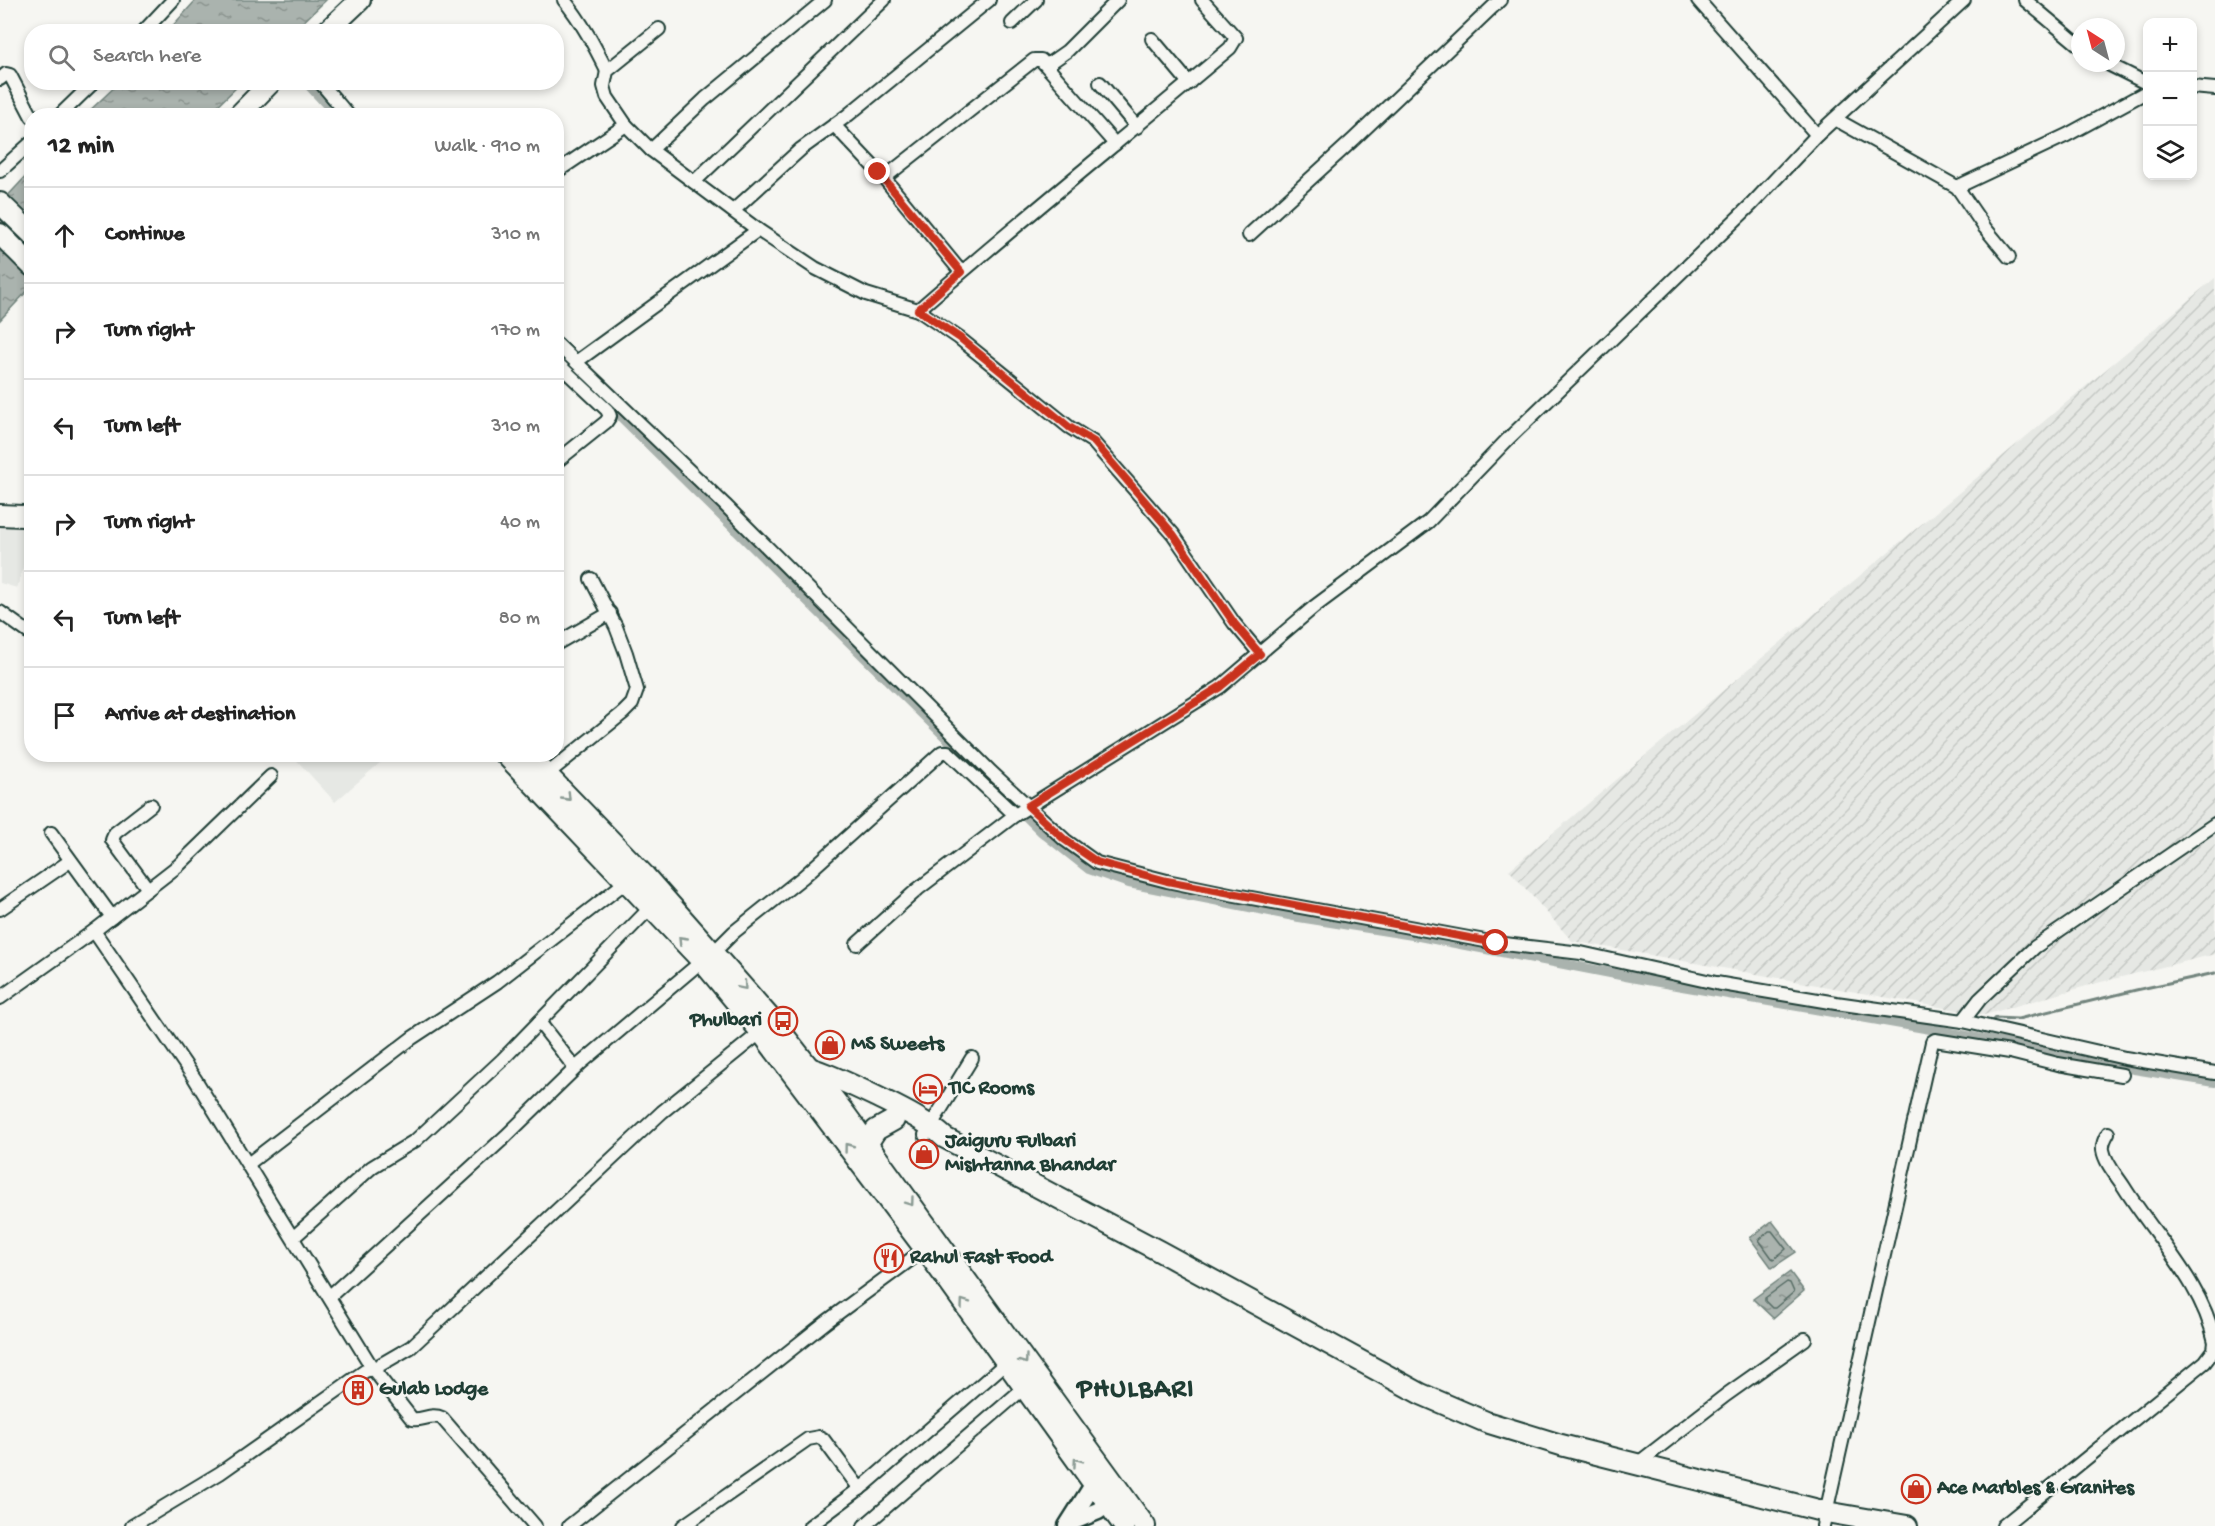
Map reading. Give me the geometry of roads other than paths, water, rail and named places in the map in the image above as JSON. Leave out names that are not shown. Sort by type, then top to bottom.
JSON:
[{"type":"main road","points":[[334,24],[360,0]]},
{"type":"main road","points":[[246,108],[263,90]]},
{"type":"main road","points":[[0,203],[24,226]]},
{"type":"main road","points":[[0,234],[24,258]]},
{"type":"main road","points":[[0,516],[24,515]]},
{"type":"main road","points":[[513,762],[651,907],[753,996],[802,1073],[925,1249],[1025,1387],[1101,1479]]},
{"type":"main road","points":[[534,762],[645,876],[708,957],[782,1059],[825,1088],[894,1120],[934,1133]]},
{"type":"main road","points":[[802,1073],[834,1076],[934,1133],[1160,1251],[1421,1394],[1477,1419],[1521,1434],[1637,1464],[1824,1519],[1906,1526]]},
{"type":"main road","points":[[825,1088],[867,1144],[1115,1499],[1145,1526]]},
{"type":"main road","points":[[867,1144],[876,1130],[894,1120]]},
{"type":"main road","points":[[1069,1524],[1101,1479]]},
{"type":"main road","points":[[1069,1524],[1086,1517],[1115,1499]]},
{"type":"main road","points":[[1115,1499],[1124,1526]]},
{"type":"street","points":[[150,24],[173,0]]},
{"type":"street","points":[[564,0],[590,37],[606,71],[604,86],[607,97],[626,125],[651,150],[758,230],[831,278],[866,294],[918,310],[960,338],[1069,427],[1094,442],[1173,534],[1234,623],[1260,654]]},
{"type":"street","points":[[651,150],[705,99],[825,0]]},
{"type":"street","points":[[694,182],[884,0]]},
{"type":"street","points":[[733,211],[782,165],[989,0]]},
{"type":"street","points":[[1012,23],[1036,0]]},
{"type":"street","points":[[1047,66],[1067,51],[1118,0]]},
{"type":"street","points":[[918,310],[1230,48],[1236,38],[1202,0]]},
{"type":"street","points":[[1249,236],[1500,0]]},
{"type":"street","points":[[1698,0],[1817,135]]},
{"type":"street","points":[[857,944],[918,889],[1015,815],[1220,687],[1314,607],[1428,522],[1508,439],[1750,205],[1817,135],[1964,0]]},
{"type":"street","points":[[2025,0],[2071,38]]},
{"type":"street","points":[[606,71],[659,29]]},
{"type":"street","points":[[1152,39],[1189,83]]},
{"type":"street","points":[[884,178],[1034,60],[1041,60],[1047,66],[1115,144]]},
{"type":"street","points":[[2124,72],[2143,82]]},
{"type":"street","points":[[0,79],[6,74],[10,75],[27,108]]},
{"type":"street","points":[[1100,83],[1137,127]]},
{"type":"street","points":[[2197,87],[2213,89]]},
{"type":"street","points":[[67,108],[85,90]]},
{"type":"street","points":[[327,90],[342,108]]},
{"type":"street","points":[[1957,187],[2067,135],[2143,94]]},
{"type":"street","points":[[1835,119],[1957,187],[1985,228],[2009,257]]},
{"type":"street","points":[[564,167],[626,125]]},
{"type":"street","points":[[834,125],[884,178],[961,272]]},
{"type":"street","points":[[0,171],[24,149]]},
{"type":"street","points":[[576,362],[758,230]]},
{"type":"street","points":[[564,351],[725,505],[991,772],[1065,840],[1097,862],[1167,881],[1496,943],[1581,953],[1716,983],[1963,1022],[2125,1058],[2215,1073]]},
{"type":"street","points":[[564,370],[607,410],[610,416],[606,422],[564,456]]},
{"type":"street","points":[[564,760],[632,704],[637,690],[626,653],[610,613],[591,579]]},
{"type":"street","points":[[0,612],[24,629]]},
{"type":"street","points":[[564,639],[610,613]]},
{"type":"street","points":[[330,1296],[506,1136],[575,1068],[708,957],[734,932],[803,877],[942,752],[948,752],[1015,815]]},
{"type":"street","points":[[546,775],[562,762]]},
{"type":"street","points":[[0,998],[94,931],[196,851],[271,776]]},
{"type":"street","points":[[148,889],[112,840],[115,832],[151,805]]},
{"type":"street","points":[[1963,1022],[1980,999],[2035,947],[2215,824]]},
{"type":"street","points":[[51,833],[112,917]]},
{"type":"street","points":[[0,909],[70,861]]},
{"type":"street","points":[[248,1164],[412,1038],[496,982],[627,881]]},
{"type":"street","points":[[294,1237],[372,1167],[416,1140],[502,1060],[651,907]]},
{"type":"street","points":[[94,931],[195,1079],[294,1237],[373,1370],[412,1419],[432,1415],[442,1418],[535,1526]]},
{"type":"street","points":[[539,1022],[575,1068]]},
{"type":"street","points":[[132,1526],[220,1473],[354,1378],[365,1371],[373,1370],[411,1347],[662,1112],[761,1032]]},
{"type":"street","points":[[2010,1052],[2014,1033]]},
{"type":"street","points":[[1824,1519],[1931,1044],[1935,1040],[2010,1052],[2058,1064],[2122,1075]]},
{"type":"street","points":[[934,1133],[972,1058]]},
{"type":"street","points":[[2003,1526],[2205,1362],[2214,1350],[2215,1342],[2203,1305],[2190,1281],[2141,1214],[2106,1158],[2103,1147],[2108,1133]]},
{"type":"street","points":[[569,1526],[826,1322],[925,1249]]},
{"type":"street","points":[[1637,1464],[1726,1395],[1805,1339]]},
{"type":"street","points":[[810,1526],[860,1489],[1007,1362]]},
{"type":"street","points":[[864,1526],[1025,1387]]},
{"type":"street","points":[[683,1526],[814,1437],[823,1439],[860,1489]]},
{"type":"water","points":[[196,0],[326,0],[301,24],[174,24]]},
{"type":"water","points":[[112,90],[234,90],[215,108],[92,108]]},
{"type":"water","points":[[24,178],[24,294],[0,320],[0,204]]},
{"type":"water","points":[[1772,1221],[1796,1252],[1772,1268],[1750,1238]]},
{"type":"water","points":[[1790,1272],[1804,1291],[1773,1318],[1753,1299]]},
{"type":"waterway","points":[[313,90],[330,108]]},
{"type":"waterway","points":[[564,361],[581,377]]},
{"type":"waterway","points":[[605,401],[1041,831],[1089,869],[1129,883],[1299,917],[1419,936],[1636,978],[1936,1030],[2134,1069],[2215,1082]]},
{"type":"waterway","points":[[1991,1022],[1995,1018],[2018,1019],[2215,973]]},
{"type":"place","name":"Phulbari","points":[[783,1021]]},
{"type":"place","name":"MS Sweets","points":[[830,1045]]},
{"type":"place","name":"TIC Rooms","points":[[928,1089]]},
{"type":"place","name":"Jaiguru Fulbari Mishtanna Bhandar","points":[[924,1154]]},
{"type":"place","name":"Rahul Fast Food","points":[[889,1258]]},
{"type":"place","name":"Gulab Lodge","points":[[358,1390]]},
{"type":"place","name":"Ace Marbles & Granites","points":[[1916,1489]]},
{"type":"district","name":"PHULBARI","points":[[1136,1391]]}]
